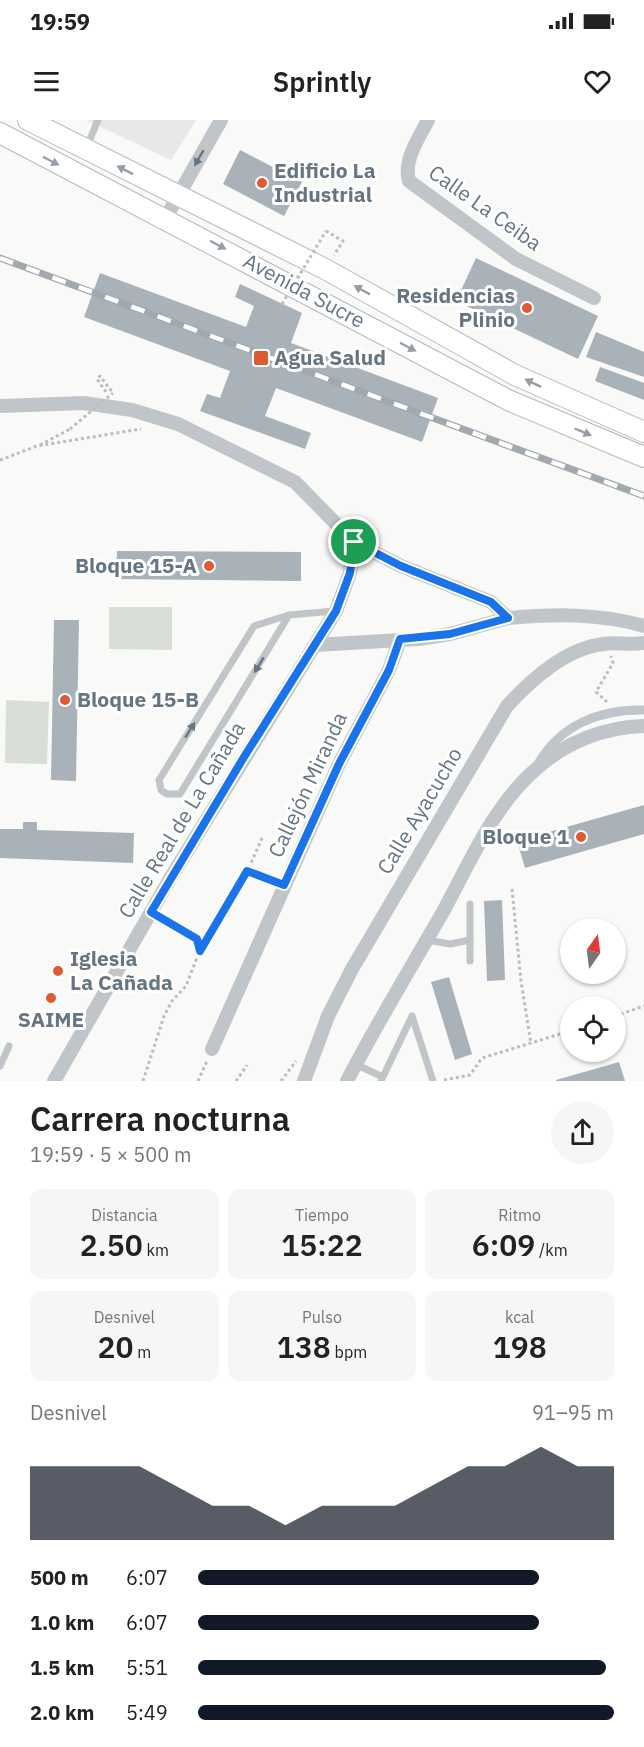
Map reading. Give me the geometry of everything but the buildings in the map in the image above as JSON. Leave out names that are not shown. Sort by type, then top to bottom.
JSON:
[{"type":"main road","name":"Avenida Sucre","points":[[28,120],[325,269],[515,375],[644,432]]},
{"type":"main road","name":"Avenida Sucre","points":[[0,133],[510,401],[644,457]]},
{"type":"street","points":[[165,219],[220,120]]},
{"type":"street","name":"Calle La Ceiba","points":[[428,120],[411,156],[407,173],[410,180],[516,259],[594,298]]},
{"type":"street","points":[[0,406],[84,403],[132,410],[178,424],[295,482],[354,542],[401,566],[491,602],[508,618]]},
{"type":"street","name":"Calle Real de La Cañada","points":[[54,1081],[151,912],[336,611],[350,573],[354,542]]},
{"type":"street","points":[[315,645],[450,634],[508,618],[557,614],[610,618],[644,626]]},
{"type":"street","name":"Callejón Miranda","points":[[212,1049],[343,754],[389,670],[400,639]]},
{"type":"street","name":"Calle Ayacucho","points":[[304,1081],[325,1024],[352,969],[507,706],[540,673],[577,652],[607,643],[614,645],[644,643]]},
{"type":"street","points":[[347,1081],[484,837],[508,800],[556,740],[591,716],[644,710]]},
{"type":"street","points":[[535,769],[558,753],[592,735],[614,729],[644,726]]},
{"type":"lane","points":[[86,151],[98,120]]},
{"type":"lane","points":[[289,615],[180,794],[167,794],[161,790],[159,780],[254,626],[289,615],[336,611]]},
{"type":"lane","points":[[470,904],[470,961]]},
{"type":"lane","points":[[426,940],[450,944],[470,940]]},
{"type":"lane","points":[[357,1065],[382,1079],[412,1017],[433,1081]]},
{"type":"lane","points":[[0,1066],[9,1046]]},
{"type":"path","points":[[282,304],[326,231],[343,241]]},
{"type":"path","points":[[0,460],[37,446],[70,429],[112,393],[100,376],[97,379],[106,391]]},
{"type":"path","points":[[37,446],[149,428]]},
{"type":"path","points":[[608,702],[596,692],[613,663]]},
{"type":"path","points":[[143,1081],[164,1016],[172,1001],[186,986],[200,951],[247,871],[263,836]]},
{"type":"path","points":[[247,871],[284,885]]},
{"type":"path","points":[[512,889],[521,981],[531,1044]]},
{"type":"path","points":[[151,912],[197,939],[200,951]]},
{"type":"path","points":[[626,1012],[644,1006]]},
{"type":"path","points":[[438,1081],[470,1075],[482,1058],[560,1034]]},
{"type":"path","points":[[198,1081],[212,1049]]},
{"type":"path","points":[[236,1081],[247,1065]]},
{"type":"shaded area","points":[[86,120],[196,120],[171,160]]},
{"type":"shaded area","points":[[109,607],[172,607],[172,650],[109,649]]},
{"type":"shaded area","points":[[6,700],[49,702],[47,764],[5,763]]},
{"type":"railway","points":[[0,258],[644,496]]},
{"type":"place","name":"Edificio La Industrial","points":[[262,183]]},
{"type":"place","name":"Residencias Plinio","points":[[527,308]]},
{"type":"place","name":"Agua Salud","points":[[261,358]]},
{"type":"place","name":"Bloque 15-A","points":[[209,566]]},
{"type":"place","name":"Bloque 15-B","points":[[65,700]]},
{"type":"place","name":"Bloque 1","points":[[581,837]]},
{"type":"place","name":"Iglesia La Cañada","points":[[58,971]]},
{"type":"place","name":"SAIME","points":[[51,998]]},
{"type":"route","points":[[354,542],[401,566],[491,602],[508,618],[450,634],[419,639],[400,639],[389,670],[358,724],[284,885],[247,871],[203,942],[200,951],[197,939],[151,912],[244,757],[336,611],[350,573],[354,542]]}]
